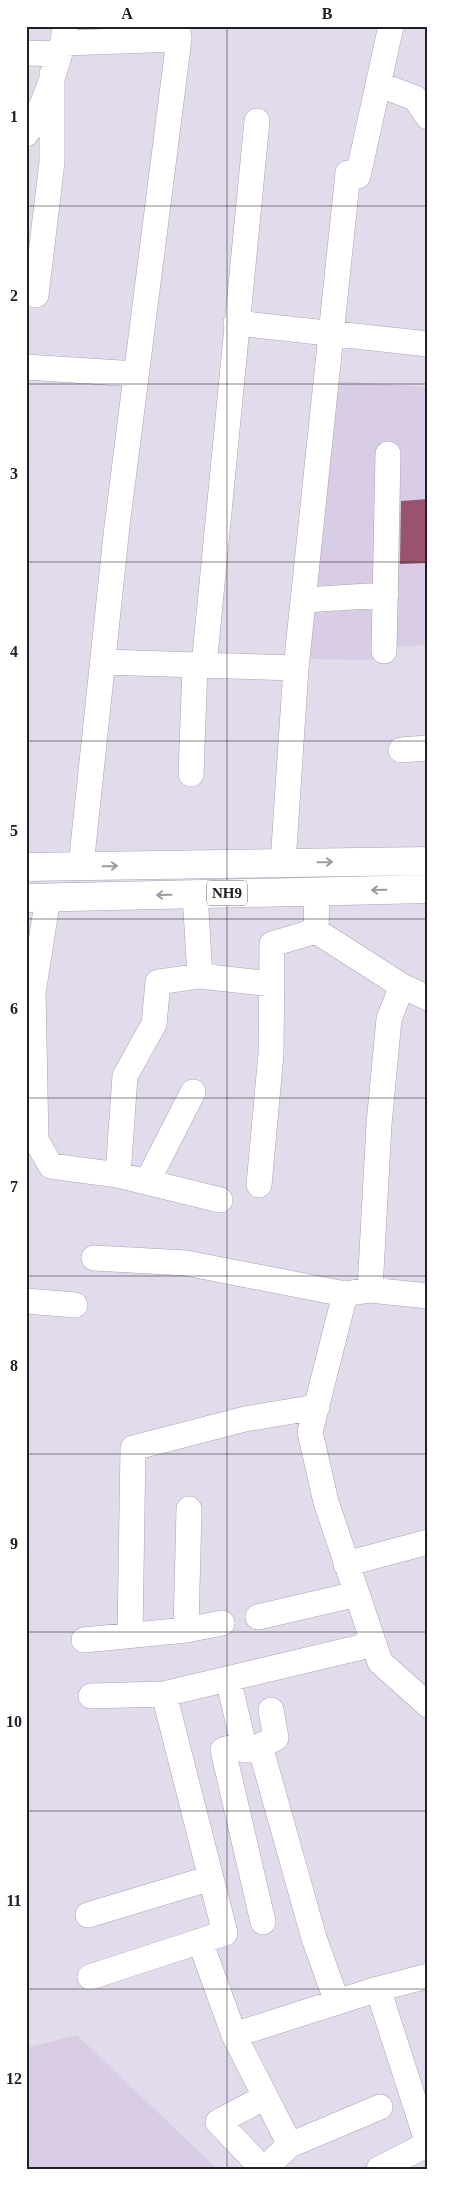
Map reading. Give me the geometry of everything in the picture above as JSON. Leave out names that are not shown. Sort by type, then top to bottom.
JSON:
[{"type":"highway","name":"NH9","points":[[26,867],[428,861]]},
{"type":"highway","name":"NH9","points":[[37,897],[428,889]]},
{"type":"street","points":[[282,862],[296,668],[348,174],[358,176],[391,26]]},
{"type":"street","points":[[26,53],[178,33],[136,374],[81,866]]},
{"type":"street","points":[[26,134],[34,124],[60,49]]},
{"type":"street","points":[[36,294],[52,162],[60,49]]},
{"type":"street","points":[[378,84],[415,98],[428,117]]},
{"type":"street","points":[[191,774],[200,665],[257,121]]},
{"type":"street","points":[[236,323],[428,344]]},
{"type":"street","points":[[26,367],[136,374]]},
{"type":"street","points":[[384,651],[388,454]]},
{"type":"street","points":[[304,600],[386,595]]},
{"type":"street","points":[[103,662],[296,668]]},
{"type":"street","points":[[401,750],[428,748]]},
{"type":"street","points":[[316,931],[317,891]]},
{"type":"street","points":[[195,894],[200,976]]},
{"type":"street","points":[[37,897],[33,993],[36,1140],[51,1166],[118,1174],[220,1200]]},
{"type":"street","points":[[259,1185],[271,1054],[272,944],[316,931],[402,986],[428,998]]},
{"type":"street","points":[[118,1174],[125,1076],[154,1024],[158,982],[200,976],[272,984]]},
{"type":"street","points":[[370,1290],[379,1124],[389,1019],[402,986]]},
{"type":"street","points":[[146,1182],[193,1092]]},
{"type":"street","points":[[94,1258],[186,1263],[345,1294],[370,1290],[428,1296]]},
{"type":"street","points":[[345,1294],[310,1432],[326,1502],[380,1662],[424,1696]]},
{"type":"street","points":[[26,1302],[75,1305]]},
{"type":"street","points":[[130,1635],[133,1448],[245,1419],[317,1407]]},
{"type":"street","points":[[186,1630],[189,1509]]},
{"type":"street","points":[[346,1564],[428,1542]]},
{"type":"street","points":[[258,1617],[357,1594]]},
{"type":"street","points":[[84,1640],[186,1630],[222,1623]]},
{"type":"street","points":[[91,1696],[164,1694],[374,1644]]},
{"type":"street","points":[[228,1679],[252,1745],[314,1938],[337,2002]]},
{"type":"street","points":[[90,1977],[225,1933],[164,1694]]},
{"type":"street","points":[[263,1922],[223,1750],[252,1745],[276,1738],[271,1710]]},
{"type":"street","points":[[88,1914],[211,1878]]},
{"type":"street","points":[[200,1941],[234,2035],[290,2145]]},
{"type":"street","points":[[234,2035],[378,1989],[428,1976]]},
{"type":"street","points":[[378,1989],[428,2144],[379,2169]]},
{"type":"street","points":[[265,2097],[218,2122],[264,2169],[290,2145],[380,2107]]},
{"type":"shaded area","points":[[336,381],[428,387],[428,645],[392,647],[392,660],[305,659]]},
{"type":"shaded area","points":[[77,2035],[217,2169],[26,2169],[26,2048]]},
{"type":"building","points":[[428,499],[428,563],[400,564],[401,501]]}]
